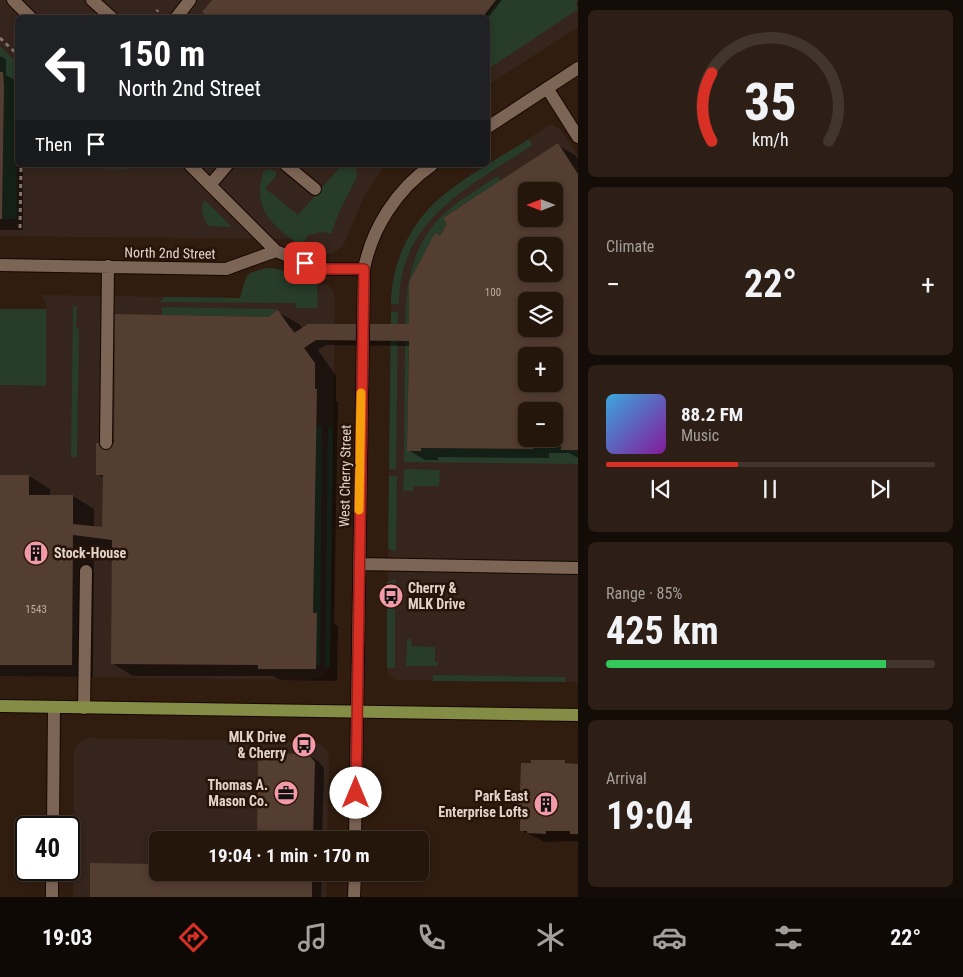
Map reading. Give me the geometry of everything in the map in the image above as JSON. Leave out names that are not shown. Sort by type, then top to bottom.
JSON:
[{"type":"main road","points":[[0,706],[578,715]]},
{"type":"street","points":[[12,0],[28,15]]},
{"type":"street","points":[[92,0],[109,15]]},
{"type":"street","points":[[178,15],[190,0]]},
{"type":"street","points":[[490,126],[578,68]]},
{"type":"street","points":[[547,88],[578,137]]},
{"type":"street","points":[[192,167],[276,251],[319,269],[364,269]]},
{"type":"street","points":[[211,184],[225,167]]},
{"type":"street","points":[[288,167],[315,189]]},
{"type":"street","name":"West Cherry Street","points":[[355,831],[364,269],[373,236],[389,208],[416,176],[429,167]]},
{"type":"street","name":"North 2nd Street","points":[[0,265],[226,269],[276,251]]},
{"type":"street","points":[[106,443],[108,266]]},
{"type":"street","points":[[359,564],[578,568]]},
{"type":"street","points":[[84,708],[86,571]]},
{"type":"street","points":[[53,816],[54,707]]},
{"type":"street","points":[[52,881],[52,897]]},
{"type":"street","points":[[354,897],[355,881]]},
{"type":"path","points":[[0,38],[15,52]]},
{"type":"path","points":[[20,228],[21,167]]},
{"type":"shaded area","points":[[0,0],[578,0],[578,27],[490,84],[490,15],[15,15],[15,167],[384,167],[365,195],[343,246],[333,253],[325,254],[307,249],[291,239],[0,236]]},
{"type":"shaded area","points":[[551,124],[561,130],[578,156],[578,682],[395,680],[388,674],[391,307],[393,277],[400,255],[419,220],[438,199],[486,167],[490,167],[490,164]]},
{"type":"shaded area","points":[[268,268],[284,270],[299,280],[327,285],[335,296],[330,668],[323,676],[312,680],[0,676],[0,385],[46,386],[46,305],[42,295],[240,298],[249,273]]},
{"type":"shaded area","points":[[88,738],[314,742],[322,745],[328,751],[329,759],[327,831],[149,831],[149,881],[327,881],[326,897],[73,897],[73,881],[80,881],[80,816],[74,816],[74,750],[80,742]]},
{"type":"green space","points":[[500,0],[578,0],[575,3],[578,9],[490,68],[490,15],[488,15]]},
{"type":"green space","points":[[0,46],[15,61],[17,219],[2,219],[4,88],[0,72]]},
{"type":"green space","points":[[529,139],[532,145],[463,191],[442,208],[425,227],[411,249],[402,274],[399,304],[391,304],[394,275],[398,261],[411,233],[419,221],[439,199],[482,168],[490,167],[490,163]]},
{"type":"green space","points":[[80,167],[130,167],[130,169]]},
{"type":"green space","points":[[340,167],[356,167],[357,177],[340,210],[331,234],[323,232],[308,235],[302,246],[282,232],[267,216],[260,196],[260,184],[264,171],[270,169],[276,172],[276,176],[265,188],[298,215]]},
{"type":"green space","points":[[498,176],[501,181],[443,218],[447,224],[440,236],[435,234],[409,282],[409,324],[405,324],[407,290],[410,274],[421,245],[429,231],[453,206]]},
{"type":"green space","points":[[205,200],[232,227],[208,226],[202,210]]},
{"type":"green space","points":[[268,268],[281,270],[292,277],[304,281],[317,282],[318,308],[296,308],[295,303],[160,302],[164,297],[240,298],[247,277],[254,272]]},
{"type":"green space","points":[[73,306],[77,306],[76,328],[79,329],[77,457],[71,457]]},
{"type":"green space","points":[[162,307],[278,310],[268,317],[162,315]]},
{"type":"green space","points":[[0,309],[46,309],[46,386],[0,385]]},
{"type":"green space","points":[[391,312],[398,312],[396,469],[389,469]]},
{"type":"green space","points":[[405,341],[409,341],[407,451],[421,451],[421,448],[532,449],[532,447],[561,447],[561,450],[578,450],[578,464],[404,462]]},
{"type":"green space","points":[[315,426],[322,426],[320,665],[316,665],[316,613],[313,613]]},
{"type":"green space","points":[[328,426],[333,429],[330,666],[325,666]]},
{"type":"green space","points":[[404,469],[440,470],[439,485],[413,486],[413,491],[403,491]]},
{"type":"green space","points":[[389,476],[397,476],[396,552],[388,548]]},
{"type":"green space","points":[[395,579],[395,668],[387,668],[387,582]]},
{"type":"green space","points":[[407,639],[411,639],[412,646],[435,647],[435,662],[438,662],[438,666],[406,666]]},
{"type":"green space","points":[[433,675],[565,677],[565,682],[433,681]]},
{"type":"building","points":[[212,0],[496,0],[484,15],[206,15],[202,12]]},
{"type":"building","points":[[0,72],[3,72],[4,87],[2,219],[0,219]]},
{"type":"building","points":[[558,143],[578,174],[578,450],[561,450],[561,447],[563,447],[563,402],[518,402],[518,447],[533,447],[533,449],[421,448],[421,451],[407,451],[409,341],[316,340],[304,348],[315,363],[315,389],[317,389],[313,613],[317,613],[316,669],[258,669],[258,665],[111,664],[112,540],[73,535],[72,665],[0,665],[0,475],[29,475],[29,495],[73,495],[73,524],[102,527],[103,475],[96,475],[96,443],[114,443],[115,314],[268,317],[278,310],[294,333],[308,324],[409,324],[409,282],[435,233],[440,236],[447,224],[443,218]]},
{"type":"building","name":"Thomas A. Mason Co.","points":[[258,753],[308,754],[315,762],[313,831],[257,831]]},
{"type":"building","name":"Park East Enterprise Lofts","points":[[531,760],[565,760],[565,763],[578,764],[578,834],[570,834],[570,831],[546,831],[546,834],[520,831],[520,817],[514,817],[515,791],[520,791],[521,763],[531,763]]},
{"type":"building","points":[[90,863],[149,864],[149,881],[312,881],[312,897],[90,897]]},
{"type":"slow traffic","points":[[359,510],[361,393]]},
{"type":"place","name":"Stock-House","points":[[36,553]]},
{"type":"place","name":"Cherry & MLK Drive","points":[[391,596]]},
{"type":"place","name":"MLK Drive & Cherry","points":[[304,745]]},
{"type":"place","name":"Thomas A. Mason Co.","points":[[286,793]]},
{"type":"place","name":"Park East Enterprise Lofts","points":[[546,804]]},
{"type":"route","points":[[305,263],[319,269],[364,269],[362,288],[356,793]]}]
